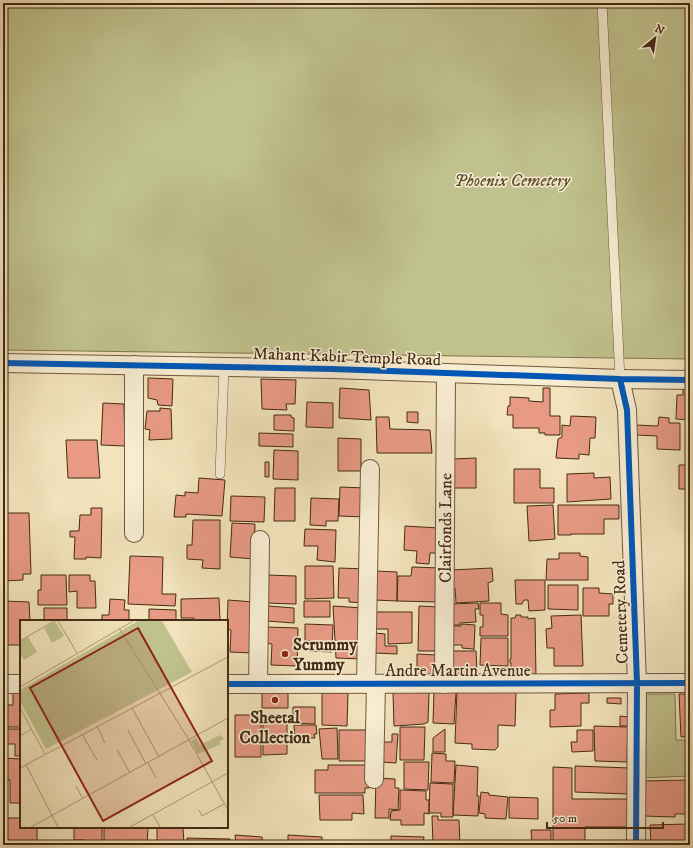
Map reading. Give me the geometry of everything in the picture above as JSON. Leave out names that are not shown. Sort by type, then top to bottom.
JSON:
[{"type":"street","name":"Mahant Kabir Temple Road","points":[[3,363],[332,369],[690,380]]},
{"type":"street","points":[[134,365],[134,533]]},
{"type":"street","name":"Clairfonds Lane","points":[[444,684],[446,373]]},
{"type":"street","name":"Cemetery Road","points":[[620,379],[627,410],[637,683],[636,845]]},
{"type":"street","points":[[370,468],[371,684],[374,779]]},
{"type":"street","points":[[258,684],[260,540]]},
{"type":"street","name":"Andre Martin Avenue","points":[[228,684],[690,683]]},
{"type":"street","points":[[3,684],[20,684]]},
{"type":"lane","points":[[602,3],[620,379]]},
{"type":"lane","points":[[220,474],[224,367]]},
{"type":"green space","name":"Phoenix Cemetery","points":[[3,3],[690,3],[690,359],[3,350]]},
{"type":"green space","points":[[643,694],[675,694],[676,740],[690,740],[690,776],[642,778]]},
{"type":"building","points":[[148,378],[173,379],[172,406],[158,405],[157,400],[148,398]]},
{"type":"building","points":[[261,379],[296,380],[295,404],[286,404],[287,410],[262,409]]},
{"type":"building","points":[[340,388],[369,390],[371,420],[339,418]]},
{"type":"building","points":[[543,388],[550,388],[550,416],[560,416],[560,435],[545,435],[545,433],[539,433],[539,428],[513,428],[513,415],[507,415],[508,406],[510,406],[510,397],[529,398],[529,401],[543,402]]},
{"type":"building","points":[[683,389],[690,390],[690,420],[676,419],[677,395],[683,395]]},
{"type":"building","points":[[307,402],[333,403],[333,428],[306,427]]},
{"type":"building","points":[[103,403],[124,404],[125,446],[101,445]]},
{"type":"building","points":[[160,408],[171,409],[172,439],[149,440],[150,430],[145,429],[147,411],[160,411]]},
{"type":"building","points":[[407,412],[418,412],[418,423],[407,422]]},
{"type":"building","points":[[274,415],[291,415],[291,417],[294,418],[294,431],[274,430]]},
{"type":"building","points":[[571,416],[596,417],[595,438],[590,438],[589,455],[579,454],[579,459],[556,458],[558,439],[562,437],[562,425],[570,426]]},
{"type":"building","points":[[376,417],[389,417],[390,429],[430,430],[432,453],[377,453]]},
{"type":"building","points":[[659,417],[669,418],[669,423],[680,423],[680,450],[657,449],[657,436],[636,435],[636,425],[658,426]]},
{"type":"building","points":[[259,433],[293,434],[293,447],[259,446]]},
{"type":"building","points":[[338,438],[361,439],[361,471],[338,471]]},
{"type":"building","points":[[66,440],[97,440],[100,478],[68,478]]},
{"type":"building","points":[[274,450],[298,451],[298,480],[273,479]]},
{"type":"building","points":[[476,458],[476,488],[454,488],[453,459]]},
{"type":"building","points":[[265,462],[269,462],[269,477],[265,477]]},
{"type":"building","points":[[679,465],[690,465],[690,489],[679,489]]},
{"type":"building","points":[[514,469],[540,469],[540,488],[554,488],[554,503],[514,503]]},
{"type":"building","points":[[594,473],[594,478],[610,477],[611,499],[567,502],[567,474]]},
{"type":"building","points":[[199,478],[225,480],[222,516],[186,514],[186,517],[174,517],[176,495],[185,496],[185,492],[198,493]]},
{"type":"building","points":[[340,487],[366,488],[366,517],[339,516]]},
{"type":"building","points":[[275,488],[295,488],[295,521],[274,521]]},
{"type":"building","points":[[231,496],[265,497],[264,522],[230,521]]},
{"type":"building","points":[[311,498],[339,499],[338,521],[326,521],[326,526],[310,525]]},
{"type":"building","points":[[553,505],[555,539],[529,541],[527,506]]},
{"type":"building","points":[[558,505],[619,505],[619,519],[604,519],[604,534],[558,535]]},
{"type":"building","points":[[91,508],[102,508],[101,558],[86,557],[86,559],[74,559],[75,537],[70,537],[70,531],[79,531],[80,515],[91,515]]},
{"type":"building","points":[[3,513],[29,513],[31,574],[23,574],[23,580],[3,581]]},
{"type":"building","points":[[193,520],[220,520],[220,569],[202,568],[203,560],[187,559],[187,545],[192,545]]},
{"type":"building","points":[[232,523],[255,524],[254,559],[230,557]]},
{"type":"building","points":[[405,526],[439,528],[438,553],[430,553],[429,564],[416,563],[417,551],[404,550]]},
{"type":"building","points":[[305,529],[336,530],[335,562],[317,560],[318,546],[304,546]]},
{"type":"building","points":[[559,553],[580,553],[580,556],[588,557],[588,580],[546,580],[547,559],[559,559]]},
{"type":"building","points":[[130,556],[163,557],[162,594],[176,594],[175,606],[128,604]]},
{"type":"building","points":[[305,566],[333,566],[334,598],[305,599]]},
{"type":"building","points":[[412,567],[440,568],[439,602],[397,601],[398,576],[411,576]]},
{"type":"building","points":[[339,568],[367,569],[366,603],[349,602],[349,598],[338,598]]},
{"type":"building","points":[[492,568],[493,581],[488,583],[489,601],[456,603],[455,588],[452,588],[451,570]]},
{"type":"building","points":[[375,571],[397,572],[397,601],[375,600]]},
{"type":"building","points":[[41,575],[66,575],[67,605],[38,605],[38,590],[41,590]]},
{"type":"building","points":[[69,575],[90,575],[90,581],[95,581],[96,608],[77,608],[77,591],[69,592]]},
{"type":"building","points":[[266,575],[296,576],[296,604],[266,603]]},
{"type":"building","points":[[515,580],[545,580],[545,610],[529,611],[528,600],[524,600],[522,604],[516,604]]},
{"type":"building","points":[[548,585],[578,585],[578,610],[548,609]]},
{"type":"building","points":[[583,588],[599,588],[599,593],[613,594],[613,604],[609,604],[609,616],[583,616]]},
{"type":"building","points":[[219,598],[220,620],[194,620],[194,618],[181,618],[181,599]]},
{"type":"building","points":[[110,599],[125,600],[124,610],[129,610],[129,620],[102,620],[102,615],[109,615]]},
{"type":"building","points":[[228,600],[254,602],[252,653],[230,652],[231,630],[228,629]]},
{"type":"building","points":[[3,601],[29,602],[30,620],[20,620],[20,645],[3,645]]},
{"type":"building","points":[[304,601],[330,601],[330,617],[304,617]]},
{"type":"building","points":[[478,603],[479,609],[475,609],[476,622],[460,623],[460,625],[449,625],[449,604]]},
{"type":"building","points":[[480,603],[501,603],[501,614],[508,615],[508,636],[480,636],[480,627],[483,627],[483,615],[480,615]]},
{"type":"building","points":[[268,606],[294,608],[294,623],[267,621]]},
{"type":"building","points":[[333,606],[362,608],[361,659],[336,658]]},
{"type":"building","points":[[419,606],[439,607],[439,651],[418,651]]},
{"type":"building","points":[[44,608],[67,608],[67,620],[44,620]]},
{"type":"building","points":[[149,609],[176,610],[176,620],[149,620]]},
{"type":"building","points":[[375,612],[412,612],[412,643],[388,644],[388,629],[375,629]]},
{"type":"building","points":[[516,615],[528,617],[528,619],[535,618],[536,677],[511,677],[511,618],[515,618]]},
{"type":"building","points":[[581,615],[583,666],[554,666],[554,648],[547,648],[546,629],[552,628],[551,616]]},
{"type":"building","points":[[305,624],[333,625],[332,652],[309,651],[310,641],[305,641]]},
{"type":"building","points":[[462,624],[475,625],[474,650],[462,648],[462,645],[453,645],[451,626],[461,626]]},
{"type":"building","name":"Scrummy Yummy","points":[[265,627],[298,628],[297,666],[271,665],[272,644],[264,643]]},
{"type":"building","points":[[375,633],[385,634],[385,646],[397,646],[397,654],[374,653]]},
{"type":"building","points":[[481,638],[508,638],[508,666],[480,665]]},
{"type":"building","points":[[452,651],[476,651],[477,672],[475,672],[475,679],[452,680]]},
{"type":"building","points":[[417,654],[436,655],[437,677],[417,676]]},
{"type":"building","points":[[457,690],[516,691],[515,726],[498,725],[498,747],[495,750],[472,749],[472,744],[455,743]]},
{"type":"building","name":"Sheetal Collection","points":[[262,691],[288,691],[288,708],[262,708]]},
{"type":"building","points":[[434,691],[456,692],[454,724],[433,723]]},
{"type":"building","points":[[393,692],[429,693],[428,722],[424,724],[394,726]]},
{"type":"building","points":[[13,693],[20,693],[20,727],[4,727],[4,705],[13,705]]},
{"type":"building","points":[[322,693],[348,693],[347,726],[322,725]]},
{"type":"building","points":[[589,693],[589,703],[581,703],[581,726],[550,727],[550,710],[555,710],[555,694]]},
{"type":"building","points":[[679,694],[690,694],[690,736],[681,737]]},
{"type":"building","points":[[607,698],[621,698],[621,704],[607,703]]},
{"type":"building","points":[[293,707],[315,707],[315,724],[293,723]]},
{"type":"building","points":[[235,715],[261,715],[261,757],[235,757]]},
{"type":"building","points":[[620,716],[629,717],[629,726],[620,726]]},
{"type":"building","points":[[263,722],[287,722],[287,754],[263,755]]},
{"type":"building","points":[[294,725],[316,725],[317,734],[314,734],[315,738],[295,738]]},
{"type":"building","points":[[594,726],[628,727],[627,762],[595,761]]},
{"type":"building","points":[[400,727],[425,727],[424,760],[400,760]]},
{"type":"building","points":[[337,728],[338,759],[322,759],[319,729]]},
{"type":"building","points":[[3,729],[20,729],[20,756],[15,756],[15,744],[3,744]]},
{"type":"building","points":[[445,729],[445,752],[433,752],[433,738]]},
{"type":"building","points":[[339,730],[367,730],[367,761],[339,761]]},
{"type":"building","points":[[577,730],[593,730],[593,751],[572,752],[571,742],[577,742]]},
{"type":"building","points":[[392,734],[398,734],[396,763],[381,762],[382,742],[392,742]]},
{"type":"building","points":[[432,753],[446,754],[446,761],[455,761],[454,783],[431,782]]},
{"type":"building","points":[[3,758],[20,759],[20,803],[10,803],[10,780],[3,779]]},
{"type":"building","points":[[404,762],[429,762],[428,790],[404,789]]},
{"type":"building","points":[[328,765],[368,765],[369,788],[365,788],[365,793],[315,793],[315,770],[328,770]]},
{"type":"building","points":[[456,765],[478,767],[478,816],[453,815]]},
{"type":"building","points":[[575,766],[630,768],[629,794],[575,792]]},
{"type":"building","points":[[553,767],[572,768],[572,799],[630,799],[630,827],[585,827],[585,845],[553,845]]},
{"type":"building","points":[[376,778],[395,779],[395,788],[399,788],[398,810],[389,809],[389,818],[375,818]]},
{"type":"building","points":[[688,779],[690,779],[690,812]]},
{"type":"building","points":[[687,780],[688,814],[675,814],[675,817],[643,816],[641,781]]},
{"type":"building","points":[[430,783],[453,784],[453,817],[441,817],[441,813],[429,813]]},
{"type":"building","points":[[400,790],[426,791],[426,800],[429,800],[429,814],[424,813],[424,825],[401,825],[401,820],[390,820],[391,811],[400,810]]},
{"type":"building","points":[[481,792],[489,793],[489,795],[508,797],[506,819],[485,818],[485,814],[479,813]]},
{"type":"building","points":[[319,795],[363,795],[364,814],[352,813],[352,820],[320,820]]},
{"type":"building","points":[[509,797],[538,798],[538,819],[509,818]]},
{"type":"building","points":[[432,816],[438,816],[438,820],[459,820],[460,845],[433,845]]},
{"type":"building","points":[[5,818],[20,818],[20,828],[37,828],[37,845],[26,845],[26,841],[5,840]]},
{"type":"building","points":[[688,824],[690,845],[651,845],[650,825]]},
{"type":"building","points":[[74,828],[102,828],[102,844],[84,844],[84,840],[74,840]]},
{"type":"building","points":[[104,828],[148,828],[147,845],[104,845]]},
{"type":"building","points":[[157,828],[183,828],[184,845],[157,845]]},
{"type":"building","points":[[531,830],[551,830],[551,845],[532,845]]},
{"type":"building","points":[[235,835],[262,837],[263,845],[236,845]]},
{"type":"building","points":[[288,835],[322,837],[322,845],[288,845]]},
{"type":"building","points":[[391,836],[424,837],[423,845],[391,845]]},
{"type":"building","points":[[187,838],[230,839],[230,845],[187,845]]},
{"type":"cycle path","points":[[3,363],[332,369],[690,380]]},
{"type":"cycle path","points":[[620,379],[627,410],[637,683],[636,845]]},
{"type":"cycle path","points":[[228,684],[690,683]]},
{"type":"place","name":"Scrummy Yummy","points":[[285,654]]},
{"type":"place","name":"Sheetal Collection","points":[[275,700]]}]
